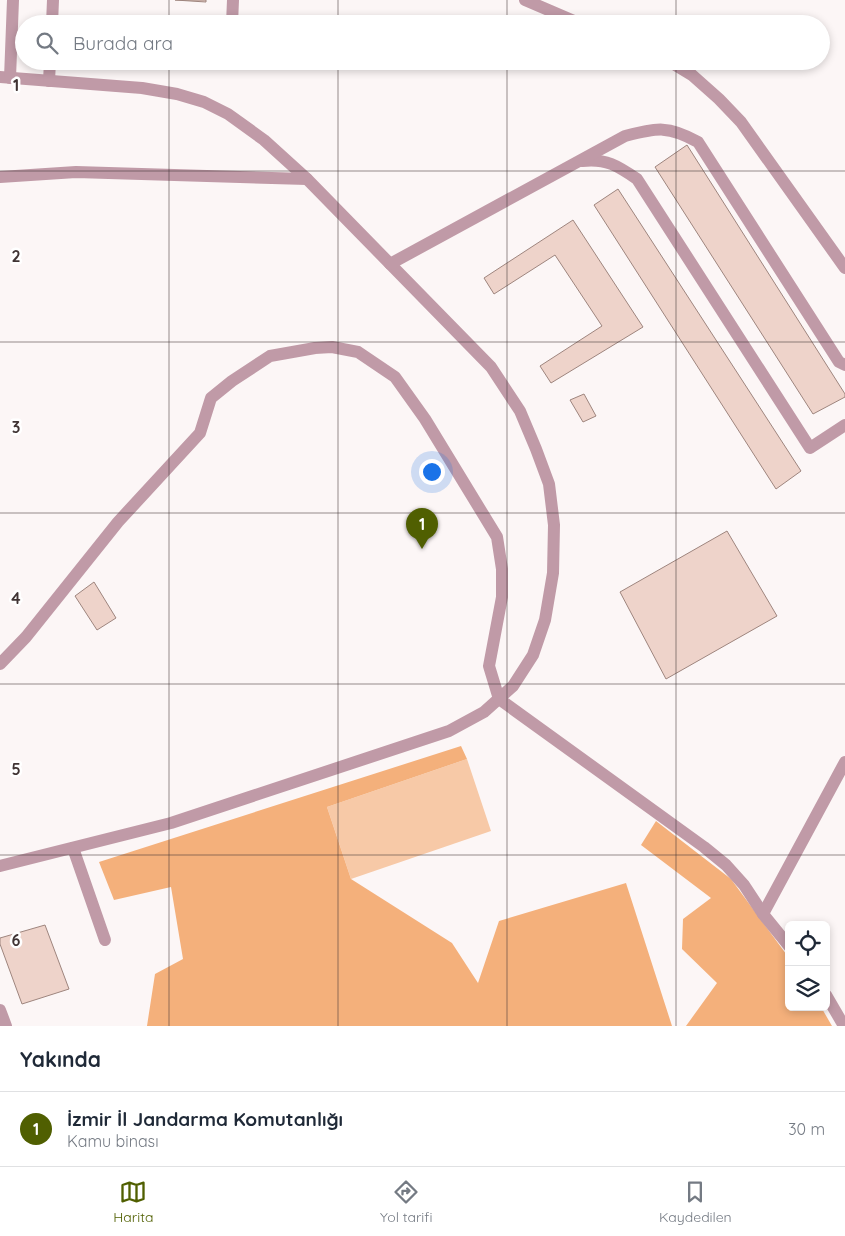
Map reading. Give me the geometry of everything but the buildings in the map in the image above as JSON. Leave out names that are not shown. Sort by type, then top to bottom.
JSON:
[{"type":"lane","points":[[0,866],[171,823],[449,731],[484,712],[513,686],[533,655],[545,620],[554,573],[554,525],[549,484],[520,411],[491,367],[307,179],[264,140],[228,114],[204,102],[177,94],[142,88],[5,77],[6,31],[13,0]]},
{"type":"lane","points":[[52,15],[53,0]]},
{"type":"lane","points":[[232,15],[233,0]]},
{"type":"lane","points":[[525,0],[560,15]]},
{"type":"lane","points":[[50,70],[50,81]]},
{"type":"lane","points":[[684,70],[719,99],[741,122],[845,268]]},
{"type":"lane","points":[[390,264],[625,136],[652,129],[668,129],[698,142],[839,362],[845,365]]},
{"type":"lane","points":[[577,161],[595,159],[610,163],[637,180],[810,448],[845,425]]},
{"type":"lane","points":[[0,176],[76,172],[307,179]]},
{"type":"lane","points":[[0,664],[26,637],[118,522],[200,433],[211,398],[270,356],[332,347],[358,352],[395,377],[425,419],[496,537],[502,569],[502,597],[489,666],[499,699],[704,847],[726,865],[744,885],[763,914],[785,941]]},
{"type":"lane","points":[[763,914],[845,762]]},
{"type":"lane","points":[[73,848],[105,940]]},
{"type":"lane","points":[[830,1002],[844,1026]]},
{"type":"lane","points":[[0,1010],[6,1026]]},
{"type":"shaded area","points":[[461,746],[467,759],[327,807],[351,879],[452,943],[478,983],[499,921],[626,883],[672,1026],[147,1026],[155,974],[183,959],[171,887],[114,900],[99,862]]},
{"type":"shaded area","points":[[467,759],[491,831],[351,879],[327,807]]},
{"type":"shaded area","points":[[656,821],[731,879],[785,953],[785,1011],[823,1011],[832,1026],[686,1026],[717,983],[682,949],[683,919],[711,898],[641,845]]},
{"type":"place","name":"İzmir İl Jandarma Komutanlığı","points":[[422,549]]}]
